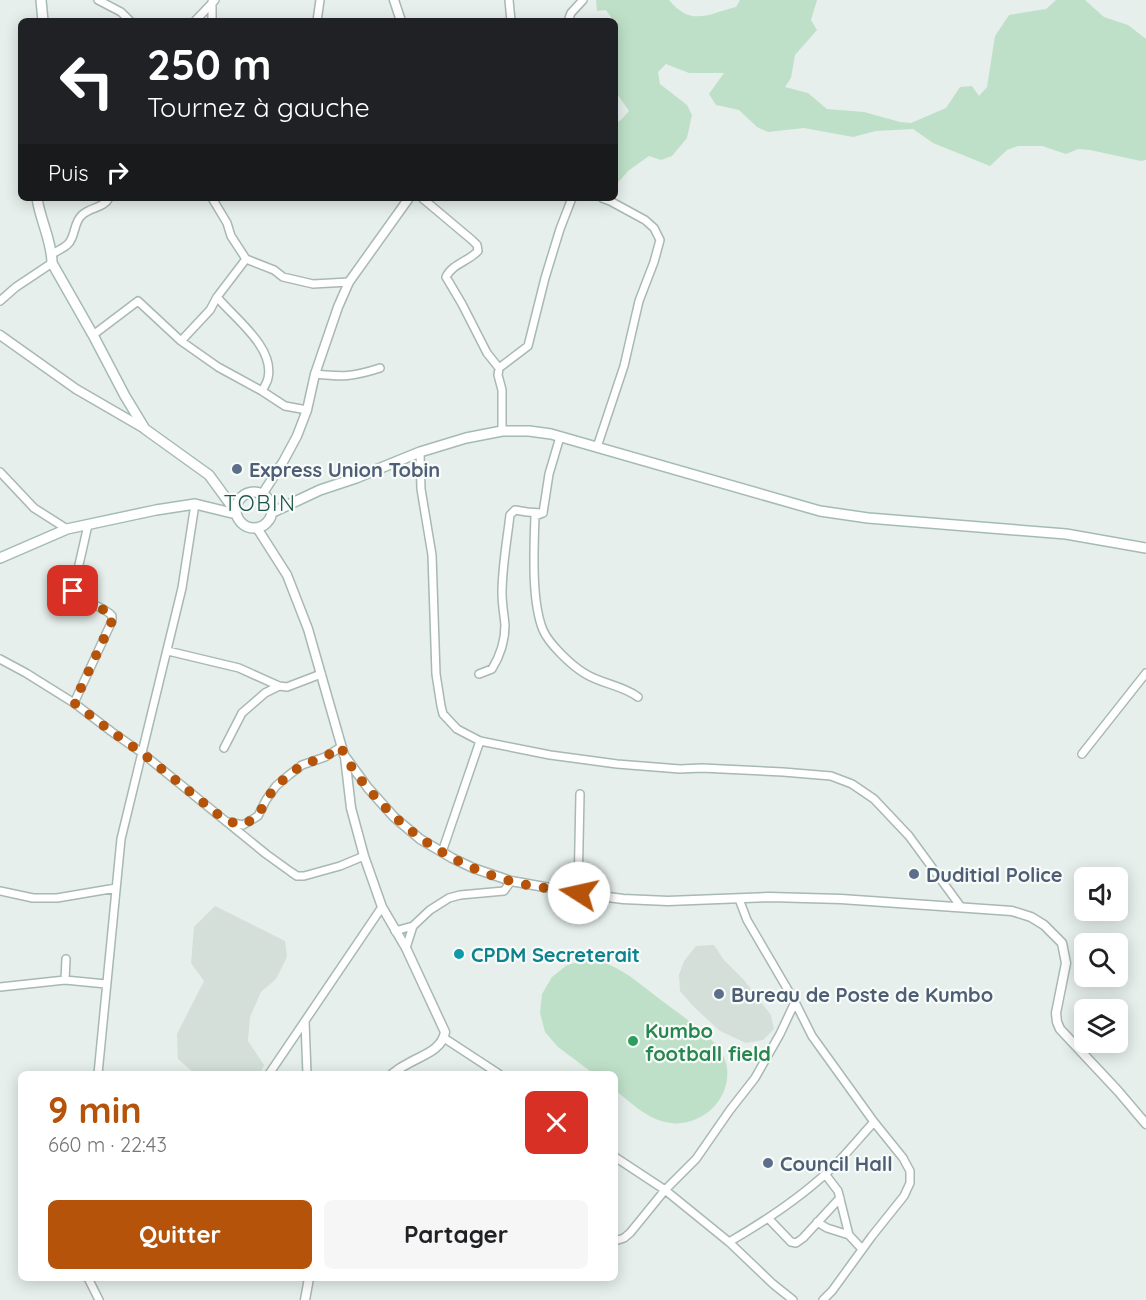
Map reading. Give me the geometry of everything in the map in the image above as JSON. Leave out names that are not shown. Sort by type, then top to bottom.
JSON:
[{"type":"main road","points":[[42,0],[43,18]]},
{"type":"main road","points":[[38,201],[52,259],[145,429],[209,475],[244,525],[257,528],[268,523],[273,512],[271,501],[263,494],[254,491],[244,494],[237,502],[236,513]]},
{"type":"main road","points":[[273,512],[320,490],[420,452],[466,438],[502,431],[529,431],[597,447],[820,511],[868,518],[1066,534],[1146,548]]},
{"type":"main road","points":[[0,558],[67,529],[156,510],[195,504],[236,513]]},
{"type":"street","points":[[98,0],[121,12],[127,18]]},
{"type":"street","points":[[317,18],[320,0]]},
{"type":"street","points":[[394,0],[400,18]]},
{"type":"street","points":[[509,0],[511,18]]},
{"type":"street","points":[[570,18],[584,0]]},
{"type":"street","points":[[198,18],[213,1]]},
{"type":"street","points":[[212,18],[213,1]]},
{"type":"street","points":[[0,301],[68,244],[80,217],[107,201]]},
{"type":"street","points":[[214,201],[227,223],[231,236],[246,259],[274,270],[283,277],[313,284],[349,282]]},
{"type":"street","points":[[263,494],[297,436],[307,410],[315,374],[349,282],[407,201]]},
{"type":"street","points":[[426,201],[477,245],[478,250],[474,255],[448,272],[446,277],[487,353],[499,368]]},
{"type":"street","points":[[502,431],[502,390],[498,375],[499,368],[528,346],[545,278],[571,201]]},
{"type":"street","points":[[597,447],[624,366],[639,301],[660,240],[654,228],[645,220],[610,201]]},
{"type":"street","points":[[181,340],[210,310],[216,297],[246,259]]},
{"type":"street","points":[[216,297],[257,341],[265,355],[268,378],[262,391]]},
{"type":"street","points":[[93,335],[138,301],[181,340],[218,368],[285,406],[307,410]]},
{"type":"street","points":[[0,335],[76,389],[145,429]]},
{"type":"street","points":[[315,374],[351,376],[380,368]]},
{"type":"street","points":[[543,513],[549,474],[560,437]]},
{"type":"street","points":[[420,452],[421,489],[432,555],[436,674],[444,714],[457,729],[480,741],[550,755],[617,764],[831,776],[852,784],[874,799],[909,836],[961,907]]},
{"type":"street","points":[[0,472],[34,508],[67,529]]},
{"type":"street","points":[[98,1071],[121,839],[182,588],[195,504]]},
{"type":"street","points":[[479,674],[492,669],[503,641],[505,626],[502,594],[510,515],[515,510],[543,513]]},
{"type":"street","points":[[543,513],[535,516],[534,546],[537,603],[543,632],[574,667],[598,681],[630,691],[638,697]]},
{"type":"street","points":[[74,703],[112,621],[112,616],[108,612],[76,596],[73,591],[88,525]]},
{"type":"street","points":[[257,528],[287,575],[308,628],[343,751],[351,808],[364,856],[382,907],[406,948],[443,1026],[444,1038],[436,1048],[396,1071]]},
{"type":"street","points":[[168,651],[239,668],[279,686],[287,687],[321,674]]},
{"type":"street","points":[[0,670],[2,660],[74,703],[142,753],[266,854],[297,876],[340,866],[364,856]]},
{"type":"street","points":[[1082,754],[1146,673]]},
{"type":"street","points":[[224,748],[242,713],[265,693],[279,686]]},
{"type":"street","points":[[442,852],[480,741]]},
{"type":"street","points":[[226,821],[243,825],[258,816],[276,786],[302,765],[343,751]]},
{"type":"street","points":[[343,751],[368,788],[394,817],[420,839],[473,868],[511,881],[623,899],[668,901],[769,897],[841,899],[1012,911],[1031,917],[1044,925],[1062,943],[1066,963],[1056,1013],[1060,1029],[1146,1124]]},
{"type":"street","points":[[579,893],[580,794]]},
{"type":"street","points":[[395,931],[413,926],[430,910],[449,898],[504,891],[511,881]]},
{"type":"street","points":[[0,891],[33,898],[57,898],[116,888]]},
{"type":"street","points":[[739,899],[751,928],[795,1002],[812,1036],[903,1158],[910,1171],[910,1183],[904,1196],[823,1300]]},
{"type":"street","points":[[271,1071],[382,907]]},
{"type":"street","points":[[406,948],[413,926]]},
{"type":"street","points":[[65,980],[66,959]]},
{"type":"street","points":[[0,987],[65,980],[106,984]]},
{"type":"street","points":[[618,1240],[630,1233],[665,1190],[696,1160],[755,1078],[795,1002]]},
{"type":"street","points":[[305,1021],[306,1071]]},
{"type":"street","points":[[444,1038],[494,1071]]},
{"type":"street","points":[[729,1242],[768,1218],[806,1190],[825,1174],[874,1122]]},
{"type":"street","points":[[618,1159],[665,1190],[729,1242],[793,1300]]},
{"type":"street","points":[[825,1174],[838,1191],[849,1235],[862,1249]]},
{"type":"street","points":[[768,1218],[791,1242],[796,1243],[840,1198]]},
{"type":"street","points":[[817,1222],[849,1235]]},
{"type":"street","points":[[93,1281],[99,1300]]},
{"type":"street","points":[[305,1300],[308,1281]]},
{"type":"shaded area","points":[[215,906],[285,941],[287,957],[276,979],[261,992],[250,1017],[248,1041],[264,1065],[261,1071],[192,1071],[178,1059],[177,1034],[204,981],[191,963],[194,927]]},
{"type":"shaded area","name":"Bureau de Poste de Kumbo","points":[[714,945],[771,1015],[774,1029],[763,1040],[746,1043],[720,1031],[680,991],[679,975],[684,961],[696,946]]},
{"type":"green space","points":[[596,0],[669,0],[685,13],[700,16],[736,7],[740,0],[817,0],[811,20],[817,30],[795,55],[791,78],[785,87],[808,93],[827,109],[864,112],[911,123],[946,108],[960,87],[972,86],[979,96],[987,87],[995,36],[1009,15],[1046,9],[1056,0],[1085,0],[1104,17],[1128,25],[1146,39],[1146,160],[1141,161],[1090,150],[1078,149],[1066,154],[1042,146],[1018,146],[1007,150],[990,166],[933,143],[913,129],[876,131],[853,137],[804,128],[768,132],[757,127],[739,110],[716,105],[709,94],[724,73],[689,73],[666,64],[658,72],[660,84],[687,105],[692,115],[687,138],[672,156],[661,160],[649,156],[628,171],[618,183],[618,122],[629,111],[618,95],[618,18],[612,18],[606,10],[597,11]]},
{"type":"green space","name":"Kumbo football field","points":[[586,960],[608,964],[616,968],[699,1029],[718,1047],[724,1057],[727,1080],[724,1092],[710,1111],[689,1122],[658,1120],[638,1109],[618,1092],[618,1071],[590,1071],[558,1047],[545,1032],[540,1013],[542,994],[552,977],[567,965]]},
{"type":"place","name":"Express Union Tobin","points":[[237,469]]},
{"type":"place","name":"Duditial Police","points":[[914,874]]},
{"type":"place","name":"CPDM Secreterait","points":[[459,954]]},
{"type":"place","name":"Bureau de Poste de Kumbo","points":[[719,994]]},
{"type":"place","name":"Kumbo football field","points":[[633,1041]]},
{"type":"place","name":"Council Hall","points":[[768,1163]]},
{"type":"district","name":"TOBIN","points":[[260,503]]},
{"type":"route","points":[[73,591],[76,596],[112,616],[112,621],[74,703],[142,753],[226,821],[243,825],[258,816],[276,786],[289,775],[302,765],[325,757],[341,747],[344,755],[368,788],[394,817],[420,839],[473,868],[511,881],[579,893]]}]
